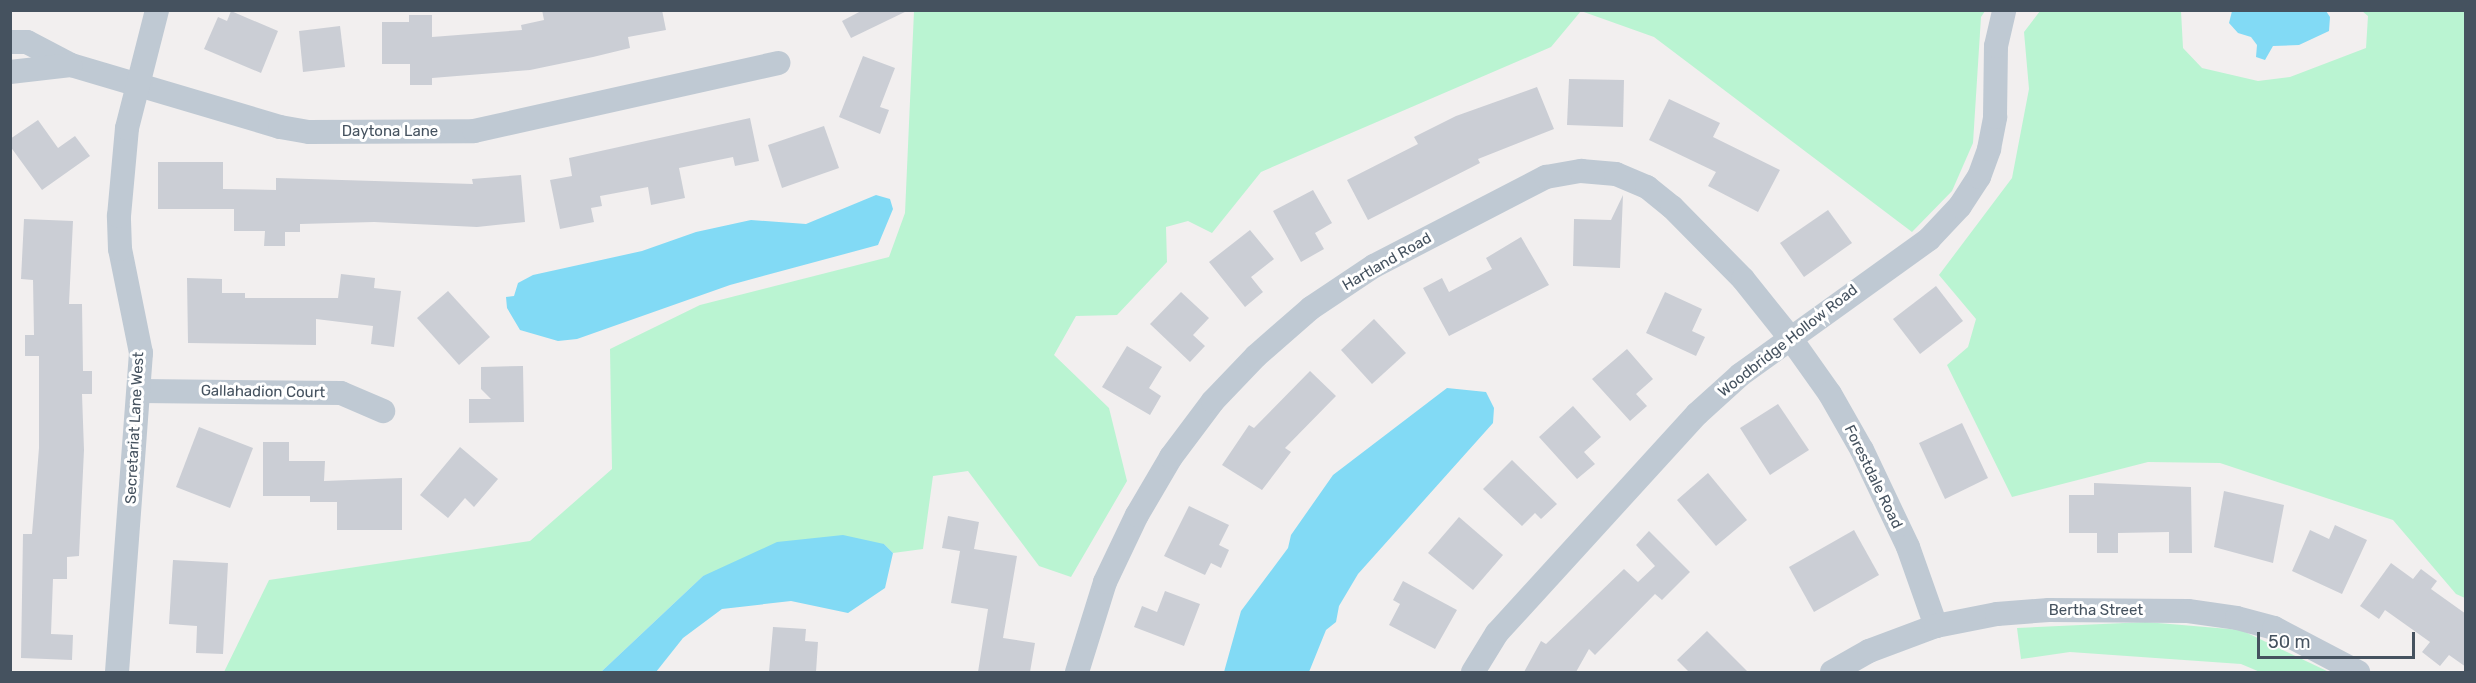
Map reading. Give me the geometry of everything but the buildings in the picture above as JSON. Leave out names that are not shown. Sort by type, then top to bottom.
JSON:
[{"type":"street","name":"Secretariat Lane West","points":[[117,672],[140,391],[138,327],[125,282],[119,216],[127,129],[158,10]]},
{"type":"street","name":"Woodbridge Hollow Road","points":[[1473,672],[1497,633],[1527,598],[1697,414],[1740,375],[1929,239],[1960,206],[1979,177],[1989,149],[1995,117],[1996,46],[2004,10]]},
{"type":"street","name":"Daytona Lane","points":[[10,42],[27,42],[71,65],[138,82],[280,127],[309,132],[449,133],[497,127],[778,63]]},
{"type":"street","points":[[10,72],[71,65]]},
{"type":"street","name":"Hartland Road","points":[[1077,672],[1105,582],[1137,515],[1171,457],[1213,401],[1256,356],[1311,308],[1374,266],[1545,177],[1581,171],[1616,174],[1647,187],[1672,207],[1743,279],[1791,339]]},
{"type":"street","name":"Forestdale Road","points":[[1791,339],[1830,394],[1862,450],[1908,547],[1936,626]]},
{"type":"street","name":"Gallahadion Court","points":[[140,391],[340,393],[383,411]]},
{"type":"street","name":"Bertha Street","points":[[1832,672],[1869,651],[1936,626],[1997,614],[2049,610],[2188,611],[2274,628],[2358,672]]},
{"type":"green space","points":[[914,11],[1581,11],[1551,47],[1261,172],[1212,233],[1188,221],[1166,227],[1167,262],[1117,315],[1076,316],[1054,355],[1109,408],[1127,481],[1071,577],[1039,566],[968,471],[933,476],[923,549],[893,553],[884,544],[703,576],[601,672],[224,672],[269,580],[530,541],[612,469],[610,349],[700,305],[889,257],[905,213]]},
{"type":"green space","points":[[1581,11],[1985,11],[1981,17],[1973,143],[1952,191],[1912,232],[1654,37]]},
{"type":"green space","points":[[2040,11],[2181,11],[2183,48],[2202,68],[2258,81],[2290,77],[2366,48],[2368,16],[2362,11],[2465,11],[2465,598],[2456,594],[2393,520],[2220,463],[2148,462],[2012,497],[1947,365],[1968,347],[1976,319],[1939,275],[2012,178],[2029,89],[2024,32]]},
{"type":"green space","points":[[2146,622],[2241,630],[2329,672],[2260,672],[2241,664],[2070,652],[2021,659],[2017,628]]},
{"type":"water","points":[[2232,11],[2326,11],[2330,17],[2329,31],[2299,45],[2273,46],[2265,60],[2256,57],[2257,45],[2251,37],[2238,33],[2229,23]]},
{"type":"water","points":[[876,195],[890,199],[893,209],[878,245],[730,285],[577,339],[558,341],[520,330],[507,308],[506,297],[514,296],[518,283],[533,275],[642,251],[696,232],[751,220],[806,224]]},
{"type":"water","points":[[1447,388],[1486,392],[1494,408],[1493,423],[1358,574],[1339,606],[1336,622],[1326,630],[1309,672],[1224,672],[1241,611],[1288,548],[1291,535],[1333,475]]},
{"type":"water","points":[[843,535],[884,544],[893,553],[885,588],[848,613],[791,601],[722,609],[683,638],[656,672],[601,672],[703,576],[777,542]]}]
